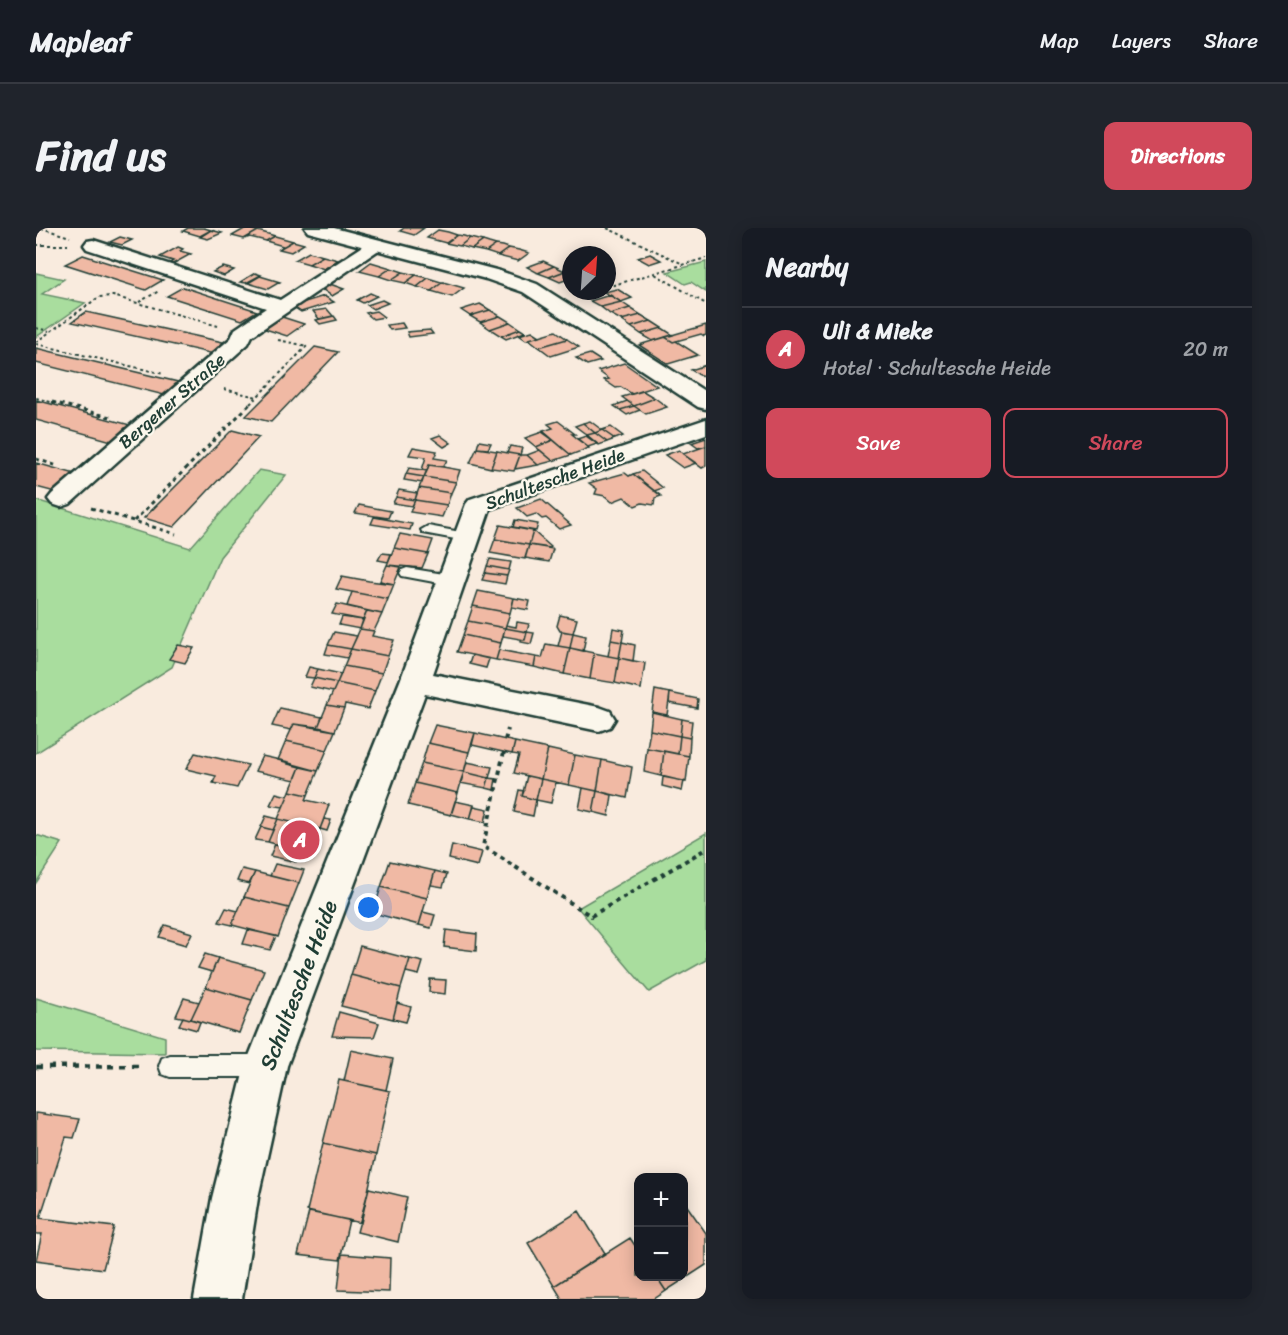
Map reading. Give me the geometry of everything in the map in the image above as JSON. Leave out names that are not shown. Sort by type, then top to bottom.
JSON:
[{"type":"street","points":[[314,228],[493,275],[530,288],[706,402]]},
{"type":"street","points":[[93,245],[282,307]]},
{"type":"street","name":"Bergener Straße","points":[[61,499],[241,340],[242,333],[377,245]]},
{"type":"street","name":"Schultesche Heide","points":[[218,1299],[236,1198],[266,1066],[415,681],[479,504],[706,426]]},
{"type":"street","points":[[415,681],[599,719]]},
{"type":"lane","points":[[428,530],[466,537]]},
{"type":"lane","points":[[407,573],[450,580]]},
{"type":"lane","points":[[170,1066],[266,1066]]},
{"type":"path","points":[[41,228],[93,245]]},
{"type":"path","points":[[607,228],[683,264]]},
{"type":"path","points":[[616,284],[706,258]]},
{"type":"path","points":[[654,273],[706,304]]},
{"type":"path","points":[[36,343],[99,297],[113,296],[242,333],[308,346],[134,521]]},
{"type":"path","points":[[36,328],[50,332]]},
{"type":"path","points":[[36,343],[257,397]]},
{"type":"path","points":[[36,398],[144,426]]},
{"type":"path","points":[[61,499],[176,534]]},
{"type":"path","points":[[504,752],[483,846],[591,916],[706,849]]},
{"type":"path","points":[[36,1067],[170,1066]]},
{"type":"green space","points":[[706,262],[706,292],[691,282],[685,284],[667,272]]},
{"type":"green space","points":[[36,273],[64,279],[42,294],[85,303],[36,337]]},
{"type":"green space","points":[[259,470],[286,475],[220,557],[172,667],[36,753],[36,500],[190,548]]},
{"type":"green space","points":[[706,833],[706,960],[649,992],[578,908]]},
{"type":"green space","points":[[36,835],[62,843],[36,883]]},
{"type":"green space","points":[[36,998],[165,1037],[165,1053],[36,1051]]},
{"type":"building","points":[[188,228],[211,230],[200,236],[183,231]]},
{"type":"building","points":[[246,228],[258,231],[244,239],[232,236]]},
{"type":"building","points":[[404,228],[424,228],[414,235],[400,231]]},
{"type":"building","points":[[211,230],[222,233],[208,239],[200,237]]},
{"type":"building","points":[[438,230],[457,235],[446,243],[427,238]]},
{"type":"building","points":[[258,231],[275,236],[266,241],[250,237],[244,239]]},
{"type":"building","points":[[457,235],[470,238],[460,246],[446,243]]},
{"type":"building","points":[[275,236],[293,241],[279,249],[283,246],[266,241]]},
{"type":"building","points":[[120,237],[132,240],[122,245],[110,242]]},
{"type":"building","points":[[470,238],[483,241],[472,249],[460,246]]},
{"type":"building","points":[[293,241],[304,244],[291,252],[279,249]]},
{"type":"building","points":[[483,241],[496,245],[486,252],[472,249]]},
{"type":"building","points":[[496,245],[509,248],[498,256],[486,252]]},
{"type":"building","points":[[178,247],[183,249],[180,251],[191,254],[171,265],[168,264],[173,261],[160,257]]},
{"type":"building","points":[[509,248],[529,253],[518,261],[498,256]]},
{"type":"building","points":[[309,252],[323,256],[309,264],[295,260]]},
{"type":"building","points":[[650,254],[661,260],[649,264],[638,258]]},
{"type":"building","points":[[83,255],[163,280],[146,290],[65,264]]},
{"type":"building","points":[[323,256],[338,260],[324,269],[309,264]]},
{"type":"building","points":[[543,261],[554,266],[538,273],[527,267]]},
{"type":"building","points":[[371,262],[391,268],[379,276],[359,271]]},
{"type":"building","points":[[554,266],[562,270],[562,272],[549,277],[538,273]]},
{"type":"building","points":[[223,267],[234,270],[224,276],[213,272]]},
{"type":"building","points":[[391,268],[403,272],[391,280],[379,276]]},
{"type":"building","points":[[403,272],[416,275],[405,283],[391,280]]},
{"type":"building","points":[[562,272],[562,281],[549,277]]},
{"type":"building","points":[[255,273],[261,275],[246,283],[240,282]]},
{"type":"building","points":[[416,275],[428,278],[417,287],[405,283]]},
{"type":"building","points":[[260,276],[280,282],[268,289],[248,283]]},
{"type":"building","points":[[428,278],[443,282],[431,291],[417,287]]},
{"type":"building","points":[[443,282],[464,288],[452,297],[431,291]]},
{"type":"building","points":[[327,283],[344,289],[332,296],[319,287]]},
{"type":"building","points":[[183,287],[257,311],[242,320],[167,296]]},
{"type":"building","points":[[616,289],[632,298],[621,302],[616,299]]},
{"type":"building","points":[[370,293],[377,296],[363,303],[357,300]]},
{"type":"building","points":[[324,296],[334,302],[301,312],[292,306]]},
{"type":"building","points":[[616,299],[621,302],[601,307],[590,301]]},
{"type":"building","points":[[382,300],[388,303],[373,309],[367,305]]},
{"type":"building","points":[[621,302],[630,308],[610,314],[601,307]]},
{"type":"building","points":[[480,304],[490,310],[470,316],[461,310]]},
{"type":"building","points":[[630,308],[641,315],[621,320],[610,314]]},
{"type":"building","points":[[327,309],[333,316],[319,319],[313,311]]},
{"type":"building","points":[[490,310],[500,316],[480,322],[470,316]]},
{"type":"building","points":[[376,311],[384,317],[373,319],[366,313]]},
{"type":"building","points":[[86,312],[227,343],[214,354],[72,322]]},
{"type":"building","points":[[641,315],[651,321],[631,327],[621,320]]},
{"type":"building","points":[[279,316],[304,324],[287,336],[262,328]]},
{"type":"building","points":[[334,316],[337,320],[320,324],[316,320]]},
{"type":"building","points":[[500,316],[510,322],[490,329],[480,322]]},
{"type":"building","points":[[651,321],[662,328],[641,334],[631,327]]},
{"type":"building","points":[[510,322],[520,329],[501,336],[490,329]]},
{"type":"building","points":[[402,323],[405,328],[390,330],[387,325]]},
{"type":"building","points":[[706,325],[704,336],[701,334],[673,342],[665,337]]},
{"type":"building","points":[[662,328],[673,335],[653,341],[641,334]]},
{"type":"building","points":[[520,329],[525,332],[506,339],[501,336]]},
{"type":"building","points":[[430,330],[433,334],[409,337],[407,332]]},
{"type":"building","points":[[532,331],[540,336],[526,340],[519,335]]},
{"type":"building","points":[[556,331],[567,339],[539,347],[529,339]]},
{"type":"building","points":[[665,337],[698,355],[668,364],[639,345]]},
{"type":"building","points":[[567,339],[579,347],[551,356],[539,347]]},
{"type":"building","points":[[315,347],[338,352],[271,422],[246,416]]},
{"type":"building","points":[[36,348],[182,383],[168,396],[36,363]]},
{"type":"building","points":[[590,354],[601,361],[587,365],[576,358]]},
{"type":"building","points":[[624,363],[657,386],[632,394],[604,380],[609,379],[598,371]]},
{"type":"building","points":[[706,365],[706,379],[691,370]]},
{"type":"building","points":[[643,391],[655,398],[634,406],[622,397]]},
{"type":"building","points":[[655,398],[667,407],[646,414],[634,406]]},
{"type":"building","points":[[36,400],[134,426],[115,442],[36,420]]},
{"type":"building","points":[[627,401],[634,406],[620,410],[614,406]]},
{"type":"building","points":[[634,406],[640,410],[627,415],[620,410]]},
{"type":"building","points":[[558,421],[589,448],[571,455],[543,431],[553,428],[548,424]]},
{"type":"building","points":[[590,421],[602,430],[595,433],[583,423]]},
{"type":"building","points":[[583,423],[595,433],[587,435],[575,426]]},
{"type":"building","points":[[611,427],[623,436],[615,439],[602,430]]},
{"type":"building","points":[[232,430],[259,437],[174,527],[144,518]]},
{"type":"building","points":[[602,430],[615,439],[607,442],[595,433]]},
{"type":"building","points":[[542,432],[553,440],[536,447],[525,438]]},
{"type":"building","points":[[595,433],[607,442],[599,445],[587,435]]},
{"type":"building","points":[[440,435],[451,443],[444,447],[432,438]]},
{"type":"building","points":[[586,436],[597,444],[588,447],[577,439]]},
{"type":"building","points":[[706,438],[706,446],[698,448],[691,443]]},
{"type":"building","points":[[553,440],[571,455],[553,461],[536,447]]},
{"type":"building","points":[[479,441],[491,443],[488,449],[477,448]]},
{"type":"building","points":[[510,446],[522,448],[520,455],[507,453]]},
{"type":"building","points":[[706,446],[706,466],[702,468],[683,454]]},
{"type":"building","points":[[413,447],[437,451],[434,458],[447,460],[443,467],[429,465],[427,471],[422,470],[426,457],[409,455]]},
{"type":"building","points":[[477,448],[497,451],[491,468],[470,463]]},
{"type":"building","points":[[540,450],[553,461],[538,465],[527,455]]},
{"type":"building","points":[[679,450],[696,463],[683,468],[665,455]]},
{"type":"building","points":[[497,451],[520,455],[514,471],[491,468]]},
{"type":"building","points":[[520,455],[527,455],[538,465],[515,469]]},
{"type":"building","points":[[36,463],[79,475],[59,493],[36,487]]},
{"type":"building","points":[[429,465],[460,470],[456,482],[424,477]]},
{"type":"building","points":[[409,468],[427,471],[424,477],[406,474]]},
{"type":"building","points":[[642,471],[663,488],[654,491],[633,474]]},
{"type":"building","points":[[625,473],[629,476],[633,474],[661,496],[655,498],[654,505],[642,503],[635,506],[624,497],[612,502],[605,496],[595,494],[597,489],[589,483]]},
{"type":"building","points":[[406,474],[424,477],[422,483],[404,480]]},
{"type":"building","points":[[424,477],[456,482],[451,493],[419,488]]},
{"type":"building","points":[[419,488],[451,493],[447,505],[415,500]]},
{"type":"building","points":[[399,490],[417,493],[415,500],[396,497]]},
{"type":"building","points":[[396,497],[415,500],[412,506],[393,503]]},
{"type":"building","points":[[541,499],[571,525],[559,529],[546,518],[542,519],[536,514],[527,517],[517,508]]},
{"type":"building","points":[[415,500],[447,505],[442,517],[410,512]]},
{"type":"building","points":[[359,505],[391,511],[388,518],[355,513]]},
{"type":"building","points":[[374,517],[412,524],[410,530],[371,524]]},
{"type":"building","points":[[515,520],[538,524],[536,531],[513,527]]},
{"type":"building","points":[[500,525],[533,531],[529,545],[495,539]]},
{"type":"building","points":[[533,531],[551,547],[529,545]]},
{"type":"building","points":[[400,534],[433,540],[428,554],[394,548]]},
{"type":"building","points":[[495,539],[529,545],[525,559],[490,553]]},
{"type":"building","points":[[529,545],[553,549],[549,562],[525,558]]},
{"type":"building","points":[[394,548],[428,554],[422,568],[387,565]]},
{"type":"building","points":[[382,553],[391,554],[388,562],[378,560]]},
{"type":"building","points":[[490,559],[511,562],[509,570],[487,566]]},
{"type":"building","points":[[387,565],[401,567],[394,584],[380,581]]},
{"type":"building","points":[[487,566],[509,570],[507,576],[485,573]]},
{"type":"building","points":[[485,573],[507,576],[505,584],[482,580]]},
{"type":"building","points":[[342,576],[394,584],[388,599],[336,589]]},
{"type":"building","points":[[478,591],[514,598],[510,613],[473,606]]},
{"type":"building","points":[[352,592],[388,599],[382,614],[347,606]]},
{"type":"building","points":[[514,598],[530,601],[528,610],[512,607]]},
{"type":"building","points":[[337,604],[367,611],[363,620],[332,614]]},
{"type":"building","points":[[473,606],[510,613],[505,628],[468,621]]},
{"type":"building","points":[[367,611],[382,614],[374,631],[360,629]]},
{"type":"building","points":[[560,615],[577,619],[573,633],[560,631],[557,626]]},
{"type":"building","points":[[342,617],[363,620],[360,629],[339,625]]},
{"type":"building","points":[[468,621],[505,628],[501,643],[463,635]]},
{"type":"building","points":[[517,622],[529,624],[527,632],[505,628],[506,625],[516,627]]},
{"type":"building","points":[[505,628],[527,632],[525,640],[503,636]]},
{"type":"building","points":[[613,628],[624,630],[622,642],[611,640]]},
{"type":"building","points":[[360,629],[374,631],[372,636],[394,640],[388,656],[351,649]]},
{"type":"building","points":[[562,631],[573,633],[570,648],[558,646]]},
{"type":"building","points":[[334,632],[357,636],[351,649],[328,645]]},
{"type":"building","points":[[527,632],[534,633],[531,644],[521,642],[525,640]]},
{"type":"building","points":[[573,633],[586,636],[583,651],[570,648]]},
{"type":"building","points":[[463,635],[501,643],[496,660],[457,652]]},
{"type":"building","points":[[611,640],[622,642],[619,658],[608,656]]},
{"type":"building","points":[[622,642],[635,645],[633,661],[619,658]]},
{"type":"building","points":[[546,644],[570,648],[564,674],[534,667],[536,657],[542,658]]},
{"type":"building","points":[[178,645],[194,648],[185,663],[169,659]]},
{"type":"building","points":[[328,645],[351,649],[347,658],[325,654]]},
{"type":"building","points":[[570,648],[594,653],[590,679],[564,674]]},
{"type":"building","points":[[351,649],[388,656],[382,673],[344,666]]},
{"type":"building","points":[[499,650],[536,657],[534,667],[496,660]]},
{"type":"building","points":[[594,653],[619,658],[615,683],[590,679]]},
{"type":"building","points":[[472,655],[489,659],[486,668],[469,664]]},
{"type":"building","points":[[619,658],[645,663],[641,689],[615,683]]},
{"type":"building","points":[[344,666],[382,673],[375,691],[337,683]]},
{"type":"building","points":[[309,667],[318,669],[314,678],[305,677]]},
{"type":"building","points":[[318,669],[341,674],[337,683],[314,678]]},
{"type":"building","points":[[314,678],[337,683],[333,692],[310,687]]},
{"type":"building","points":[[337,683],[375,691],[368,709],[345,704],[344,708],[327,705]]},
{"type":"building","points":[[655,690],[670,693],[667,715],[652,712]]},
{"type":"building","points":[[670,693],[698,699],[697,708],[669,703]]},
{"type":"building","points":[[327,705],[344,708],[335,731],[318,727]]},
{"type":"building","points":[[280,708],[322,717],[318,727],[294,724],[291,730],[272,726]]},
{"type":"building","points":[[652,712],[682,719],[680,736],[650,730]]},
{"type":"building","points":[[682,719],[692,721],[690,738],[680,736]]},
{"type":"building","points":[[294,724],[335,731],[327,750],[286,741]]},
{"type":"building","points":[[435,725],[475,733],[469,752],[428,743]]},
{"type":"building","points":[[650,730],[680,736],[678,754],[647,748]]},
{"type":"building","points":[[475,733],[515,742],[512,754],[472,745]]},
{"type":"building","points":[[680,736],[690,738],[689,756],[678,754]]},
{"type":"building","points":[[286,741],[327,750],[318,771],[278,760]]},
{"type":"building","points":[[515,742],[548,749],[541,779],[514,773],[519,755],[512,754]]},
{"type":"building","points":[[428,743],[469,752],[464,772],[422,763]]},
{"type":"building","points":[[647,748],[664,751],[661,776],[644,772]]},
{"type":"building","points":[[548,749],[575,755],[569,785],[541,779]]},
{"type":"building","points":[[664,751],[689,756],[686,782],[661,776]]},
{"type":"building","points":[[195,753],[248,765],[237,788],[213,783],[216,776],[186,769]]},
{"type":"building","points":[[575,755],[602,760],[597,791],[569,785]]},
{"type":"building","points":[[262,756],[300,767],[295,780],[255,771]]},
{"type":"building","points":[[602,760],[632,767],[627,798],[597,791]]},
{"type":"building","points":[[467,762],[492,767],[489,778],[464,772]]},
{"type":"building","points":[[422,763],[464,772],[458,793],[415,783]]},
{"type":"building","points":[[300,767],[318,771],[308,795],[290,791]]},
{"type":"building","points":[[464,772],[489,778],[486,788],[460,783]]},
{"type":"building","points":[[527,776],[541,779],[536,800],[522,796]]},
{"type":"building","points":[[663,777],[684,781],[682,791],[662,786]]},
{"type":"building","points":[[489,778],[496,779],[494,790],[486,788]]},
{"type":"building","points":[[541,779],[556,782],[551,803],[536,800]]},
{"type":"building","points":[[415,783],[458,793],[451,815],[408,805]]},
{"type":"building","points":[[583,788],[597,791],[593,812],[579,809]]},
{"type":"building","points":[[519,790],[524,791],[522,796],[536,800],[533,816],[514,812]]},
{"type":"building","points":[[290,791],[308,795],[306,800],[329,805],[320,829],[278,819]]},
{"type":"building","points":[[597,791],[612,795],[609,816],[593,812]]},
{"type":"building","points":[[276,793],[288,796],[283,807],[270,805]]},
{"type":"building","points":[[455,801],[474,805],[470,819],[451,814]]},
{"type":"building","points":[[474,806],[488,809],[485,822],[470,819]]},
{"type":"building","points":[[266,816],[278,819],[273,830],[261,827]]},
{"type":"building","points":[[278,819],[320,829],[310,853],[268,842]]},
{"type":"building","points":[[324,819],[331,820],[327,831],[320,829]]},
{"type":"building","points":[[261,827],[273,830],[268,842],[255,840]]},
{"type":"building","points":[[275,844],[301,851],[296,862],[270,856]]},
{"type":"building","points":[[452,845],[482,852],[478,866],[449,859]]},
{"type":"building","points":[[390,861],[435,871],[427,898],[381,887]]},
{"type":"building","points":[[275,864],[304,870],[299,883],[270,876]]},
{"type":"building","points":[[242,869],[255,872],[249,884],[237,881]]},
{"type":"building","points":[[435,871],[447,874],[443,887],[431,885]]},
{"type":"building","points":[[255,872],[299,883],[289,908],[244,897]]},
{"type":"building","points":[[381,887],[427,898],[419,925],[373,913]]},
{"type":"building","points":[[244,897],[289,908],[278,937],[232,925]]},
{"type":"building","points":[[226,908],[238,911],[232,925],[219,922]]},
{"type":"building","points":[[423,912],[435,915],[431,928],[419,925]]},
{"type":"building","points":[[165,925],[192,933],[186,945],[159,937]]},
{"type":"building","points":[[248,930],[276,936],[270,950],[243,944]]},
{"type":"building","points":[[446,930],[477,934],[476,951],[444,947]]},
{"type":"building","points":[[360,946],[410,959],[401,988],[351,975]]},
{"type":"building","points":[[205,954],[218,958],[212,972],[198,968]]},
{"type":"building","points":[[218,958],[264,970],[252,1000],[206,987]]},
{"type":"building","points":[[410,959],[423,962],[419,975],[406,972]]},
{"type":"building","points":[[351,975],[401,988],[393,1019],[341,1006]]},
{"type":"building","points":[[430,979],[446,980],[445,994],[429,992]]},
{"type":"building","points":[[206,987],[252,1000],[239,1033],[191,1019]]},
{"type":"building","points":[[184,998],[199,1002],[191,1019],[176,1016]]},
{"type":"building","points":[[397,1003],[411,1007],[406,1022],[393,1019]]},
{"type":"building","points":[[339,1012],[379,1023],[374,1037],[332,1036]]},
{"type":"building","points":[[183,1017],[200,1022],[197,1030],[179,1025]]},
{"type":"building","points":[[351,1050],[393,1059],[386,1090],[344,1081]]},
{"type":"building","points":[[339,1080],[390,1091],[376,1155],[323,1143]]},
{"type":"building","points":[[36,1113],[80,1119],[74,1138],[66,1137],[40,1218],[114,1227],[103,1269],[36,1260],[42,1234],[36,1234]]},
{"type":"building","points":[[323,1143],[376,1155],[361,1223],[307,1211]]},
{"type":"building","points":[[369,1188],[407,1197],[398,1242],[357,1232]]},
{"type":"building","points":[[688,1207],[706,1233],[706,1265],[688,1277]]},
{"type":"building","points":[[579,1211],[605,1253],[554,1286],[528,1243]]},
{"type":"building","points":[[309,1212],[349,1220],[340,1260],[298,1255]]},
{"type":"building","points":[[630,1238],[634,1244],[634,1281],[659,1281],[666,1291],[654,1299],[562,1299],[554,1286]]},
{"type":"building","points":[[342,1254],[390,1258],[389,1292],[338,1290]]},
{"type":"building","points":[[659,1281],[681,1281],[666,1291]]},
{"type":"place","name":"Uli & Mieke","points":[[300,840]]}]
